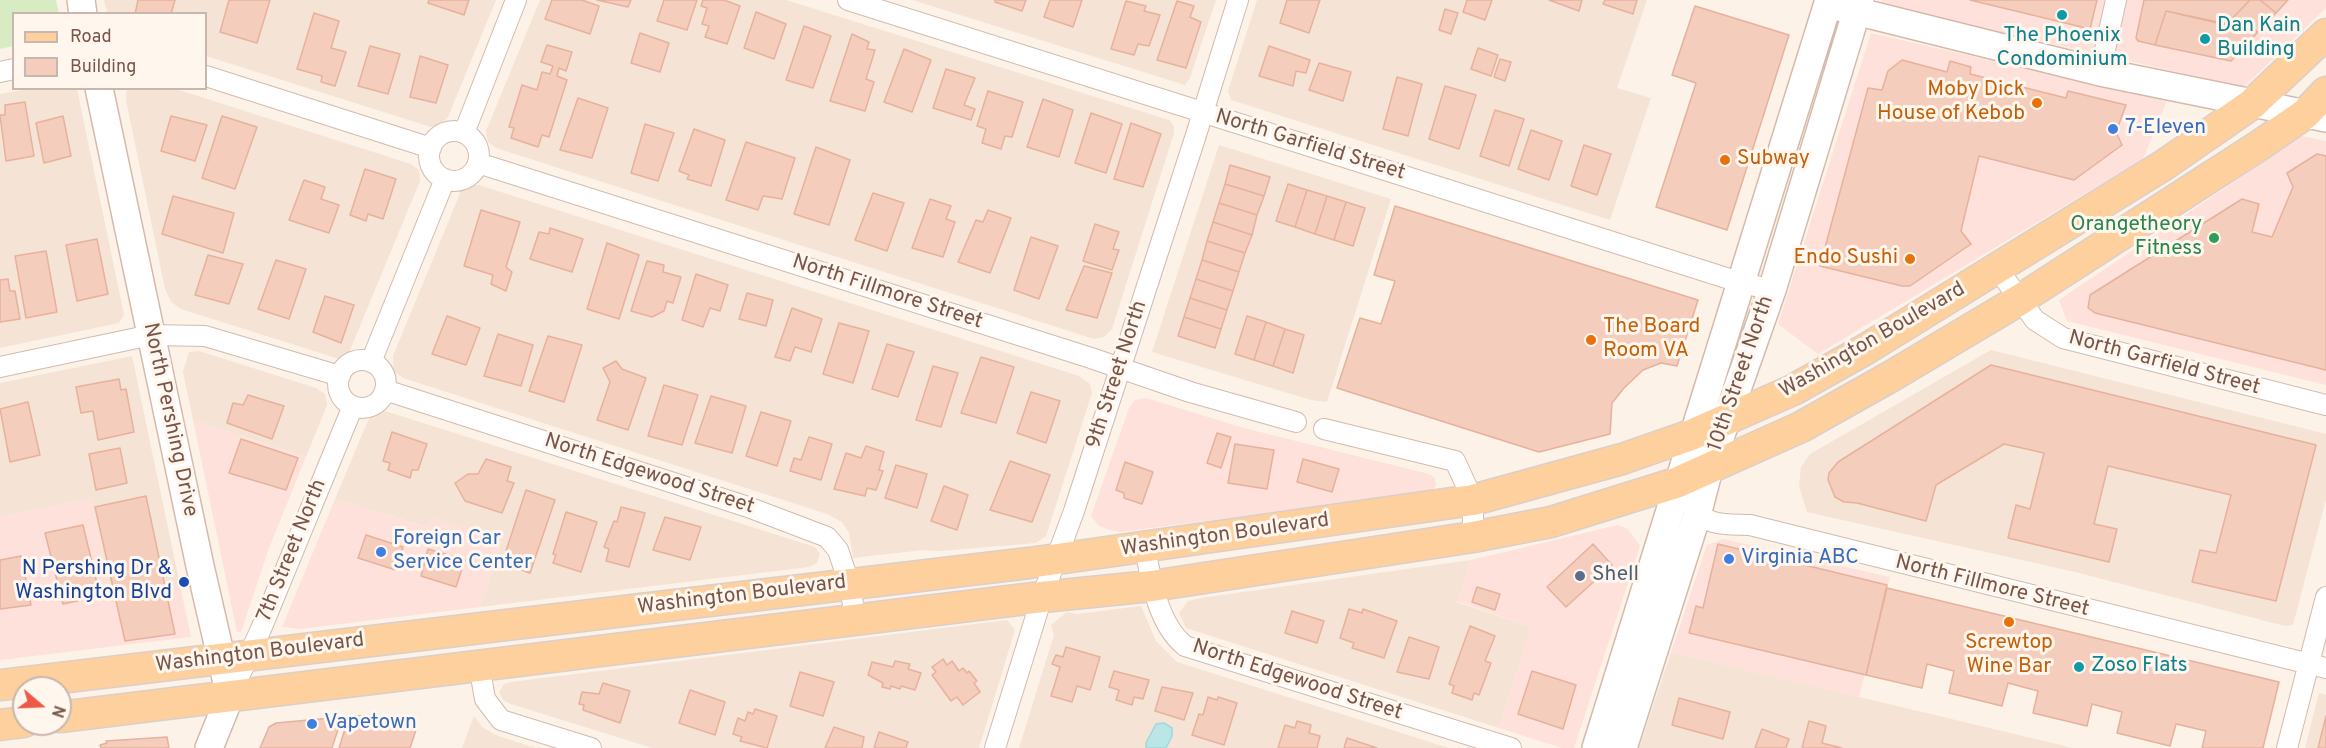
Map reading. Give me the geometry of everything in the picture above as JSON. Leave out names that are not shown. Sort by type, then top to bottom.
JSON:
[{"type":"main road","points":[[1824,1],[1858,6],[2100,72],[2315,116]]},
{"type":"main road","name":"10th Street North","points":[[1596,748],[1824,1]]},
{"type":"main road","name":"10th Street North","points":[[1623,748],[1697,515],[1708,470],[1772,290],[1858,6]]},
{"type":"main road","name":"Washington Boulevard","points":[[0,685],[1145,548],[1473,500],[1622,459],[1691,435],[1828,372],[2164,165],[2252,104],[2326,34]]},
{"type":"main road","name":"North Pershing Drive","points":[[99,90],[200,566],[236,657],[230,696]]},
{"type":"main road","name":"Washington Boulevard","points":[[72,716],[1042,597],[1152,586],[1473,537],[1551,522],[1676,483],[1708,470],[1851,400],[2020,299],[2315,116],[2326,92]]},
{"type":"main road","points":[[209,748],[230,696]]},
{"type":"street","points":[[464,132],[516,0]]},
{"type":"street","name":"North Garfield Street","points":[[848,0],[1739,282],[1772,290]]},
{"type":"street","name":"9th Street North","points":[[995,748],[1042,597],[1238,0]]},
{"type":"street","points":[[2100,72],[2116,0]]},
{"type":"street","points":[[207,76],[431,148]]},
{"type":"street","points":[[448,131],[464,132],[471,136],[478,148],[478,163],[469,176],[454,181],[445,179],[434,170],[429,155],[431,148],[441,135],[448,131]]},
{"type":"street","name":"North Fillmore Street","points":[[478,163],[1119,367],[1190,392],[1296,422]]},
{"type":"street","points":[[371,362],[445,179]]},
{"type":"street","name":"North Garfield Street","points":[[1996,267],[2034,320],[2063,338],[2326,405]]},
{"type":"street","points":[[0,367],[151,335],[205,336],[340,376]]},
{"type":"street","points":[[356,361],[371,362],[385,376],[385,390],[376,403],[361,407],[353,406],[339,390],[340,376],[349,364],[356,361]]},
{"type":"street","name":"North Edgewood Street","points":[[385,390],[748,507],[826,537],[838,550],[849,583],[856,620]]},
{"type":"street","name":"7th Street North","points":[[236,657],[353,406]]},
{"type":"street","points":[[1324,429],[1455,461],[1473,500],[1473,537]]},
{"type":"street","points":[[1676,483],[1697,515]]},
{"type":"street","name":"North Fillmore Street","points":[[1697,515],[1717,525],[1750,525],[1834,548],[2317,666]]},
{"type":"street","name":"North Edgewood Street","points":[[1145,548],[1152,586],[1175,638],[1185,646],[1511,748]]},
{"type":"street","points":[[2287,748],[2317,666],[2326,597]]},
{"type":"street","points":[[479,665],[485,699],[501,720],[591,748]]},
{"type":"shaded area","points":[[104,0],[496,0],[448,117],[440,126],[431,127],[207,56],[207,12],[107,12]]},
{"type":"shaded area","points":[[540,0],[786,0],[1169,120],[1174,126],[1174,133],[1112,329],[1104,337],[1094,339],[496,148],[488,142],[486,131]]},
{"type":"shaded area","points":[[912,0],[1216,0],[1190,78],[1185,85]]},
{"type":"shaded area","points":[[1257,0],[1647,0],[1617,88],[1651,98],[1610,220],[1231,100],[1228,91]]},
{"type":"shaded area","points":[[1882,0],[2326,0],[2326,8],[2244,87],[1880,5]]},
{"type":"shaded area","points":[[1871,33],[2167,101],[2143,159],[1818,354],[1778,324]]},
{"type":"shaded area","points":[[22,90],[77,90],[124,315],[119,323],[0,348],[0,94]]},
{"type":"shaded area","points":[[127,90],[179,90],[411,164],[419,170],[420,181],[348,355],[339,359],[181,309],[171,302],[165,289],[126,100]]},
{"type":"shaded area","points":[[2302,136],[2326,141],[2326,385],[2067,321],[2059,300]]},
{"type":"shaded area","points":[[1219,145],[1391,199],[1327,402],[1311,400],[1152,352]]},
{"type":"shaded area","points":[[479,185],[1079,376],[1090,384],[1092,393],[1046,536],[1036,543],[940,551],[923,550],[853,558],[849,533],[842,522],[827,514],[403,378],[393,370],[393,356],[461,191],[470,186]]},
{"type":"shaded area","points":[[1991,350],[2326,434],[2326,499],[2293,625],[2285,626],[2075,572],[1807,512],[1799,486],[1801,467],[1810,454]]},
{"type":"shaded area","points":[[199,351],[316,388],[325,394],[327,405],[306,457],[193,420],[183,372],[189,352]]},
{"type":"shaded area","points":[[132,356],[180,585],[112,599],[91,498],[0,517],[0,383]]},
{"type":"shaded area","points":[[1146,398],[1244,428],[1429,474],[1435,478],[1436,485],[1432,491],[1121,532],[1109,530],[1098,525],[1091,516],[1129,408],[1135,400]]},
{"type":"shaded area","points":[[382,410],[815,547],[820,554],[817,563],[809,567],[480,607],[502,541],[431,518],[427,527],[335,499],[367,423],[372,414]]},
{"type":"shaded area","points":[[193,420],[306,457],[269,548],[241,632],[237,632]]},
{"type":"shaded area","points":[[91,498],[112,599],[180,585],[191,637],[0,660],[0,517]]},
{"type":"shaded area","points":[[335,499],[426,527],[431,518],[502,540],[480,607],[300,629],[282,627]]},
{"type":"shaded area","points":[[1618,525],[1628,529],[1640,546],[1574,748],[1562,748],[1499,728],[1531,627],[1457,601],[1471,560]]},
{"type":"shaded area","points":[[1723,539],[1890,577],[1859,697],[1671,652],[1707,545]]},
{"type":"shaded area","points":[[1471,560],[1457,602],[1531,627],[1499,728],[1186,628],[1179,613],[1188,601],[1201,598]]},
{"type":"shaded area","points":[[1141,606],[1156,641],[1177,662],[1449,748],[1019,748],[1054,635],[1051,625],[1067,612],[1077,614]]},
{"type":"shaded area","points":[[1007,620],[1015,630],[979,748],[652,748],[511,704],[503,700],[499,692],[504,684],[511,682]]},
{"type":"shaded area","points":[[1671,652],[2073,748],[1639,748]]},
{"type":"shaded area","points":[[2319,693],[2326,695],[2326,748],[2305,748]]},
{"type":"shaded area","points":[[474,716],[483,728],[498,736],[536,748],[462,748]]},
{"type":"green space","points":[[0,0],[56,0],[59,12],[12,12],[12,46],[0,49]]},
{"type":"water","points":[[1164,723],[1172,728],[1172,736],[1166,748],[1146,748],[1146,743],[1156,724]]},
{"type":"building","points":[[138,0],[175,0],[172,12],[135,12]]},
{"type":"building","points":[[229,0],[270,0],[257,43],[220,32]]},
{"type":"building","points":[[429,0],[469,0],[464,15],[428,3]]},
{"type":"building","points":[[552,0],[582,0],[599,6],[590,34],[545,19]]},
{"type":"building","points":[[597,0],[631,0],[628,7]]},
{"type":"building","points":[[664,0],[697,0],[687,30],[657,21]]},
{"type":"building","points":[[703,0],[724,0],[740,6],[727,44],[705,37],[709,26],[702,24],[707,8],[701,6]]},
{"type":"building","points":[[995,0],[1026,0],[1022,11],[995,2]]},
{"type":"building","points":[[1050,0],[1082,0],[1073,27],[1044,17]]},
{"type":"building","points":[[1287,0],[1320,0],[1309,33],[1280,23]]},
{"type":"building","points":[[1467,0],[1492,0],[1485,20],[1463,12]]},
{"type":"building","points":[[1549,0],[1582,0],[1579,11]]},
{"type":"building","points":[[1605,0],[1637,0],[1633,14],[1603,4]]},
{"type":"building","name":"The Phoenix Condominium","points":[[1970,0],[2097,0],[2090,29]]},
{"type":"building","points":[[2144,0],[2250,0],[2226,25],[2166,11],[2155,45],[2138,41],[2136,38]]},
{"type":"building","points":[[2250,0],[2260,0],[2276,13],[2258,32],[2227,24]]},
{"type":"building","points":[[2260,0],[2288,0],[2276,13]]},
{"type":"building","points":[[1126,1],[1146,6],[1144,11],[1160,15],[1149,46],[1138,44],[1134,55],[1111,49]]},
{"type":"building","points":[[1177,1],[1194,6],[1190,17],[1201,22],[1186,68],[1157,60]]},
{"type":"building","points":[[1695,6],[1789,35],[1727,230],[1656,207],[1696,83],[1672,75]]},
{"type":"building","points":[[1445,9],[1458,13],[1451,34],[1439,30]]},
{"type":"building","name":"Dan Kain Building","points":[[2166,11],[2258,32],[2231,61],[2155,45]]},
{"type":"building","points":[[756,12],[786,24],[774,59],[744,48]]},
{"type":"building","points":[[314,13],[339,21],[331,48],[346,52],[335,86],[321,82],[322,76],[297,69]]},
{"type":"building","points":[[804,26],[831,36],[813,88],[786,80]]},
{"type":"building","points":[[640,33],[669,43],[660,72],[631,63]]},
{"type":"building","points":[[852,34],[869,42],[867,49],[875,50],[866,79],[874,82],[865,111],[830,101]]},
{"type":"building","points":[[547,45],[572,52],[566,71],[559,68],[557,76],[567,80],[549,137],[542,135],[538,147],[511,138],[514,128],[509,127],[522,85],[537,90],[542,72],[550,74],[553,66],[541,62]]},
{"type":"building","points":[[370,46],[400,54],[388,94],[358,86]]},
{"type":"building","points":[[1269,46],[1310,60],[1306,73],[1296,71],[1293,86],[1259,76]]},
{"type":"building","points":[[1478,48],[1498,55],[1491,76],[1471,69]]},
{"type":"building","points":[[904,49],[931,60],[912,112],[884,102]]},
{"type":"building","points":[[420,56],[448,65],[436,103],[410,97]]},
{"type":"building","points":[[1500,59],[1511,62],[1505,81],[1494,77]]},
{"type":"building","points":[[1902,60],[1947,72],[1950,61],[1971,67],[1970,74],[2066,98],[2068,91],[2126,105],[2116,132],[2122,145],[2074,180],[1979,156],[1961,231],[1971,244],[1910,286],[1820,266],[1868,88],[1882,90],[1888,71]]},
{"type":"building","points":[[1319,63],[1351,72],[1343,101],[1309,90]]},
{"type":"building","points":[[946,69],[975,78],[964,105],[975,109],[971,120],[933,108]]},
{"type":"building","points":[[1397,77],[1422,84],[1408,136],[1383,129]]},
{"type":"building","points":[[1445,86],[1476,95],[1459,149],[1429,139]]},
{"type":"building","points":[[988,91],[1023,102],[1012,137],[1005,136],[1001,149],[982,143],[986,129],[977,126]]},
{"type":"building","points":[[578,98],[608,108],[592,158],[560,150]]},
{"type":"building","points":[[1043,99],[1073,110],[1059,157],[1027,147]]},
{"type":"building","points":[[25,102],[34,156],[6,161],[0,115],[5,115],[5,105]]},
{"type":"building","points":[[1495,110],[1524,119],[1509,166],[1480,156]]},
{"type":"building","points":[[1091,113],[1122,124],[1106,173],[1075,163]]},
{"type":"building","points":[[63,116],[71,156],[44,163],[36,123]]},
{"type":"building","points":[[171,116],[207,125],[195,161],[161,151]]},
{"type":"building","points":[[222,116],[257,127],[235,189],[202,178]]},
{"type":"building","points":[[1131,123],[1161,134],[1143,187],[1114,179]]},
{"type":"building","points":[[645,124],[674,133],[658,181],[631,173]]},
{"type":"building","points":[[694,129],[725,140],[711,186],[687,179],[689,175],[679,171]]},
{"type":"building","points":[[1531,130],[1562,141],[1549,180],[1518,169]]},
{"type":"building","points":[[746,142],[795,158],[782,199],[763,196],[758,210],[726,200]]},
{"type":"building","points":[[1584,145],[1611,154],[1597,195],[1571,186]]},
{"type":"building","points":[[816,147],[850,160],[829,225],[794,214]]},
{"type":"building","points":[[2317,154],[2326,156],[2326,370],[2095,313],[2088,308],[2090,295],[2242,199],[2259,204],[2252,232],[2272,237],[2293,187],[2287,173]]},
{"type":"building","points":[[1230,165],[1270,177],[1264,196],[1225,184]]},
{"type":"building","points":[[365,169],[396,179],[383,219],[368,214],[366,221],[350,215]]},
{"type":"building","points":[[304,180],[325,187],[321,199],[339,205],[329,233],[289,220]]},
{"type":"building","points":[[1225,184],[1264,196],[1257,215],[1219,203]]},
{"type":"building","points":[[1288,184],[1307,190],[1295,227],[1276,221]]},
{"type":"building","points":[[1307,190],[1327,196],[1315,234],[1295,227]]},
{"type":"building","points":[[873,193],[904,203],[887,251],[855,240]]},
{"type":"building","points":[[173,196],[234,213],[223,253],[162,234]]},
{"type":"building","points":[[1327,196],[1346,202],[1334,240],[1315,234]]},
{"type":"building","points":[[930,199],[951,206],[946,219],[955,222],[943,257],[912,248]]},
{"type":"building","points":[[1346,202],[1365,208],[1353,246],[1334,240]]},
{"type":"building","points":[[1219,203],[1257,215],[1252,235],[1213,222]]},
{"type":"building","points":[[1395,206],[1698,300],[1677,366],[1661,363],[1643,370],[1624,388],[1612,403],[1610,434],[1539,452],[1337,388],[1360,318],[1381,324],[1395,281],[1374,275]]},
{"type":"building","points":[[481,210],[520,222],[506,267],[512,272],[506,291],[491,284],[493,275],[464,266]]},
{"type":"building","points":[[988,210],[1011,218],[990,273],[958,262],[976,220],[983,222]]},
{"type":"building","points":[[1213,222],[1252,235],[1245,253],[1207,241]]},
{"type":"building","points":[[1095,224],[1119,232],[1113,249],[1119,250],[1112,270],[1083,261]]},
{"type":"building","points":[[550,228],[583,239],[572,272],[530,259],[539,232],[549,234]]},
{"type":"building","points":[[1031,237],[1058,246],[1039,299],[1014,290]]},
{"type":"building","points":[[97,239],[108,294],[77,301],[66,245]]},
{"type":"building","points":[[1207,241],[1245,253],[1239,272],[1202,260]]},
{"type":"building","points":[[607,243],[639,255],[619,319],[587,309]]},
{"type":"building","points":[[46,251],[57,312],[26,318],[15,256]]},
{"type":"building","points":[[208,255],[243,264],[229,304],[195,295]]},
{"type":"building","points":[[276,260],[306,269],[289,319],[258,309]]},
{"type":"building","points":[[1202,260],[1239,272],[1233,291],[1196,279]]},
{"type":"building","points":[[647,261],[664,265],[663,272],[681,277],[673,303],[667,301],[664,311],[652,317],[631,311]]},
{"type":"building","points":[[1084,266],[1112,273],[1097,318],[1066,310]]},
{"type":"building","points":[[696,274],[728,285],[720,311],[710,308],[703,327],[682,320]]},
{"type":"building","points":[[8,279],[10,291],[15,291],[20,319],[0,322],[0,280]]},
{"type":"building","points":[[1196,279],[1233,291],[1227,310],[1190,298]]},
{"type":"building","points":[[747,293],[773,300],[766,326],[739,319]]},
{"type":"building","points":[[325,296],[354,305],[341,343],[313,332]]},
{"type":"building","points":[[1190,298],[1227,310],[1221,329],[1184,317]]},
{"type":"building","points":[[792,308],[822,319],[811,352],[795,347],[790,361],[775,357]]},
{"type":"building","points":[[447,316],[480,328],[466,365],[432,354]]},
{"type":"building","points":[[1247,316],[1266,322],[1254,360],[1235,354]]},
{"type":"building","points":[[1184,317],[1221,329],[1215,348],[1178,336]]},
{"type":"building","points":[[1266,322],[1285,329],[1273,366],[1254,360]]},
{"type":"building","points":[[839,323],[869,331],[853,383],[823,374]]},
{"type":"building","points":[[1285,329],[1304,335],[1293,373],[1273,366]]},
{"type":"building","points":[[498,334],[533,345],[521,386],[484,376]]},
{"type":"building","points":[[548,336],[582,345],[564,402],[529,391]]},
{"type":"building","points":[[887,344],[914,352],[898,397],[872,389]]},
{"type":"building","points":[[981,357],[1014,367],[996,423],[961,413]]},
{"type":"building","points":[[616,361],[622,369],[646,378],[628,430],[597,420],[610,382],[603,368]]},
{"type":"building","points":[[1991,365],[2316,445],[2276,601],[2192,582],[2200,550],[2216,553],[2231,495],[2108,466],[2094,524],[2117,529],[2109,562],[2008,538],[2016,505],[2030,509],[2044,453],[2004,444],[1936,485],[1926,521],[1857,503],[1844,502],[1835,497],[1828,480],[1829,473],[1838,462]]},
{"type":"building","points":[[933,366],[958,373],[941,427],[916,420]]},
{"type":"building","points":[[119,379],[121,390],[126,389],[134,432],[98,440],[93,411],[81,413],[76,387]]},
{"type":"building","points":[[664,385],[698,395],[682,445],[648,436]]},
{"type":"building","points":[[1031,392],[1060,401],[1046,443],[1017,433]]},
{"type":"building","points":[[248,395],[284,406],[272,439],[227,423],[233,403],[243,405]]},
{"type":"building","points":[[711,396],[746,406],[732,453],[695,443]]},
{"type":"building","points":[[28,402],[40,455],[10,462],[0,409]]},
{"type":"building","points":[[761,412],[791,421],[777,466],[746,456]]},
{"type":"building","points":[[392,432],[427,444],[418,470],[412,470],[410,478],[388,470],[390,463],[383,461]]},
{"type":"building","points":[[1217,433],[1231,437],[1221,468],[1207,463]]},
{"type":"building","points":[[809,437],[832,444],[821,480],[790,471],[794,458],[801,460]]},
{"type":"building","points":[[241,439],[298,458],[286,490],[229,473]]},
{"type":"building","points":[[1235,444],[1274,450],[1267,489],[1228,483]]},
{"type":"building","points":[[866,446],[884,452],[879,470],[883,471],[876,490],[867,488],[865,496],[834,489],[846,453],[861,458]]},
{"type":"building","points":[[120,448],[127,483],[96,490],[89,454]]},
{"type":"building","points":[[486,459],[511,467],[507,481],[514,483],[502,513],[465,501],[455,483],[468,474],[478,474]]},
{"type":"building","points":[[1303,459],[1339,469],[1332,492],[1297,482]]},
{"type":"building","points":[[1010,461],[1050,475],[1032,522],[990,510]]},
{"type":"building","points":[[1125,462],[1153,472],[1142,504],[1124,498],[1124,493],[1116,490]]},
{"type":"building","points":[[896,465],[927,474],[917,508],[885,498]]},
{"type":"building","points":[[944,486],[968,495],[957,530],[931,521]]},
{"type":"building","points":[[526,490],[555,500],[530,573],[502,563]]},
{"type":"building","points":[[146,496],[175,634],[125,641],[95,507]]},
{"type":"building","points":[[621,507],[645,513],[629,567],[606,561],[609,549],[604,547],[614,521],[617,522]]},
{"type":"building","points":[[566,512],[597,522],[581,572],[553,563],[556,555],[553,554]]},
{"type":"building","points":[[665,517],[701,527],[690,560],[653,550]]},
{"type":"building","points":[[83,525],[100,596],[63,604],[45,533]]},
{"type":"building","name":"Foreign Car Service Center","points":[[366,535],[403,547],[396,570],[358,558]]},
{"type":"building","name":"Shell","points":[[1593,544],[1612,565],[1566,607],[1547,587]]},
{"type":"building","points":[[1718,544],[1887,585],[1866,675],[1689,633],[1696,606],[1703,608]]},
{"type":"building","points":[[428,549],[465,560],[456,587],[421,576]]},
{"type":"building","points":[[21,556],[31,605],[0,609],[0,560]]},
{"type":"building","points":[[1477,587],[1500,594],[1495,610],[1472,602]]},
{"type":"building","name":"Zoso Flats","points":[[1887,588],[2279,682],[2263,748],[2202,748],[2206,731],[2176,724],[2170,746],[2117,733],[2122,712],[2092,704],[2087,726],[2033,713],[2038,691],[2008,683],[2002,706],[1949,693],[1954,671],[1927,664],[1922,688],[1866,675]]},
{"type":"building","points":[[1349,609],[1362,613],[1363,609],[1397,621],[1384,658],[1352,648],[1354,643],[1340,638]]},
{"type":"building","points":[[1292,611],[1324,621],[1317,643],[1285,633]]},
{"type":"building","points":[[1470,626],[1495,636],[1485,661],[1491,663],[1479,695],[1474,693],[1472,700],[1452,693],[1454,686],[1449,684]]},
{"type":"building","points":[[1409,637],[1439,647],[1429,679],[1397,672]]},
{"type":"building","points":[[1066,647],[1100,657],[1090,690],[1077,686],[1072,702],[1051,696],[1060,667],[1052,664],[1056,655],[1063,657]]},
{"type":"building","points":[[943,659],[947,665],[952,661],[959,671],[963,668],[967,673],[969,671],[977,681],[974,683],[980,692],[963,705],[957,697],[951,701],[932,675],[936,672],[932,667]]},
{"type":"building","points":[[895,661],[910,664],[908,669],[921,673],[915,690],[901,686],[900,689],[891,686],[890,689],[882,687],[883,683],[868,675],[872,662],[893,667]]},
{"type":"building","points":[[1114,671],[1149,680],[1143,699],[1134,697],[1132,705],[1116,700],[1119,690],[1109,687]]},
{"type":"building","points":[[1532,671],[1576,685],[1563,729],[1518,714]]},
{"type":"building","points":[[800,672],[834,682],[823,716],[790,706]]},
{"type":"building","points":[[603,683],[630,691],[620,723],[583,710],[584,705],[579,704],[582,692],[599,694]]},
{"type":"building","points":[[1162,687],[1193,693],[1184,720],[1155,711]]},
{"type":"building","points":[[690,690],[725,702],[715,735],[679,723]]},
{"type":"building","points":[[1208,697],[1217,700],[1218,697],[1237,703],[1224,745],[1192,735],[1199,714],[1203,715]]},
{"type":"building","points":[[1679,698],[1730,712],[1723,739],[1672,725]]},
{"type":"building","points":[[755,709],[777,716],[767,748],[740,741],[742,737],[733,734],[738,718],[745,721],[748,712],[753,714]]},
{"type":"building","points":[[378,715],[417,727],[410,748],[339,748],[349,716]]},
{"type":"building","points":[[2326,716],[2326,748],[2318,748]]},
{"type":"building","points":[[342,717],[332,748],[260,748],[269,727],[276,723]]},
{"type":"building","points":[[1297,721],[1311,725],[1309,733],[1320,736],[1317,748],[1278,748],[1285,725],[1295,728]]},
{"type":"building","points":[[1809,721],[1826,726],[1822,743],[1842,748],[1802,748]]},
{"type":"building","points":[[834,727],[864,737],[862,748],[825,748]]},
{"type":"building","points":[[1762,729],[1789,739],[1786,748],[1755,748]]},
{"type":"building","points":[[879,732],[908,742],[906,748],[874,748]]},
{"type":"building","points":[[167,737],[169,748],[101,748],[100,745],[107,743],[106,741]]},
{"type":"building","points":[[1347,738],[1377,748],[1344,748]]},
{"type":"place","name":"The Phoenix Condominium","points":[[2062,15]]},
{"type":"place","name":"Dan Kain Building","points":[[2205,39]]},
{"type":"place","name":"Moby Dick House of Kebob","points":[[2037,103]]},
{"type":"place","name":"7-Eleven","points":[[2113,129]]},
{"type":"place","name":"Subway","points":[[1725,160]]},
{"type":"place","name":"Orangetheory Fitness","points":[[2214,238]]},
{"type":"place","name":"Endo Sushi","points":[[1910,259]]},
{"type":"place","name":"The Board Room VA","points":[[1591,340]]},
{"type":"place","name":"Foreign Car Service Center","points":[[381,552]]},
{"type":"place","name":"Virginia ABC","points":[[1729,559]]},
{"type":"place","name":"Shell","points":[[1580,576]]},
{"type":"place","name":"N Pershing Dr & Washington Blvd","points":[[184,582]]},
{"type":"place","name":"Screwtop Wine Bar","points":[[2009,622]]},
{"type":"place","name":"Zoso Flats","points":[[2079,667]]},
{"type":"place","name":"Vapetown","points":[[312,724]]}]
